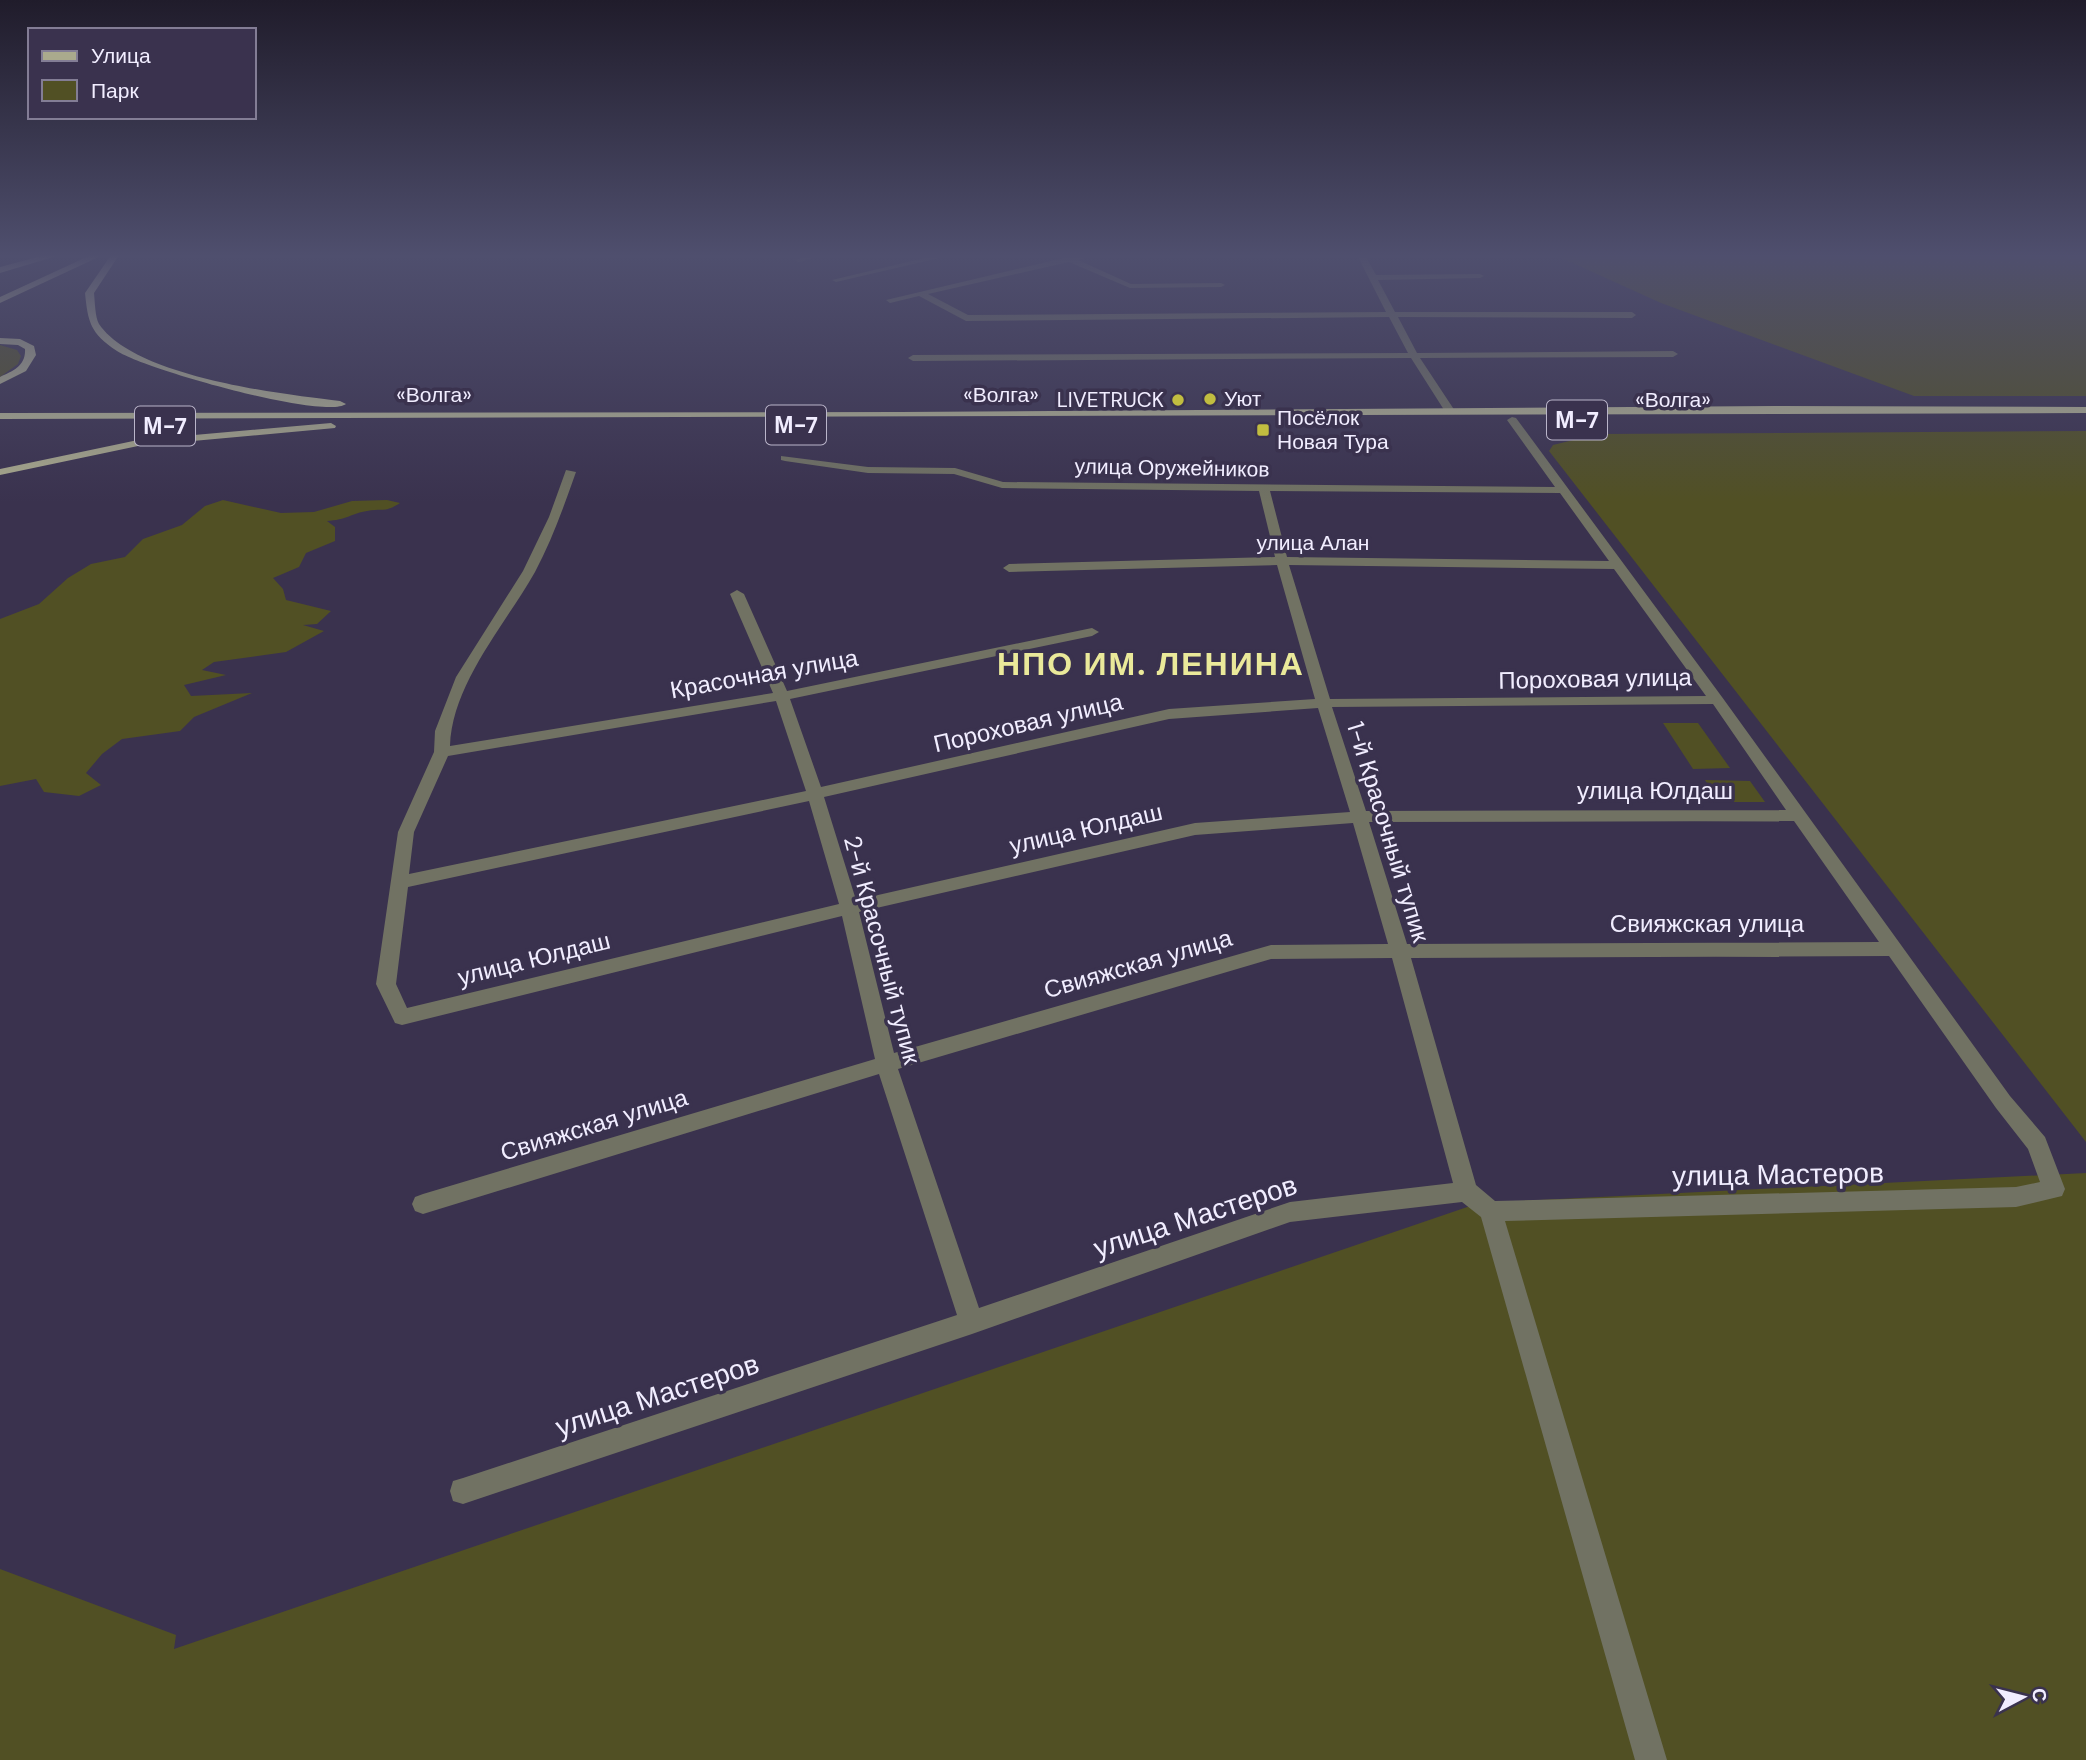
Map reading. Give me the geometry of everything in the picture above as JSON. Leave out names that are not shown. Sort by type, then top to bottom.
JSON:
[{"type":"highway","points":[[91,337],[110,352],[132,363],[186,380],[284,399],[519,414]]},
{"type":"highway","points":[[0,341],[20,342],[30,348],[32,355],[27,365],[0,381]]},
{"type":"highway","name":"«Волга»","points":[[0,416],[2086,410]]},
{"type":"highway","name":"«Волга»","points":[[0,427],[2086,418]]},
{"type":"main road","points":[[0,472],[138,443],[331,426]]},
{"type":"street","points":[[1405,337],[1450,411]]},
{"type":"street","points":[[913,358],[1673,354]]},
{"type":"street","points":[[1512,420],[1894,949]]},
{"type":"street","name":"улица Оружейников","points":[[785,458],[868,470],[955,471],[1002,485],[1562,490]]},
{"type":"street","points":[[402,882],[406,832],[442,752],[443,731],[463,677],[529,571],[555,517],[570,472]]},
{"type":"street","name":"1-й Красочный тупик","points":[[1264,488],[1280,561],[1400,952],[1466,1191]]},
{"type":"street","name":"улица Алан","points":[[1010,568],[1280,561],[1616,565]]},
{"type":"street","name":"2-й Красочный тупик","points":[[737,594],[782,696],[816,794],[849,908],[886,1064],[972,1322]]},
{"type":"street","name":"Красочная улица","points":[[442,752],[782,696],[1092,632]]},
{"type":"street","name":"Пороховая улица","points":[[402,882],[816,794],[1169,714],[1322,703],[1717,701]]},
{"type":"street","name":"улица Юлдаш","points":[[402,882],[386,984],[402,1017],[849,908],[1195,829],[1360,817],[1796,815]]},
{"type":"street","name":"Свияжская улица","points":[[423,1204],[886,1064],[1271,952],[1894,949]]},
{"type":"street","name":"улица Мастеров","points":[[1492,1211],[2016,1197],[2054,1189],[2037,1144],[2003,1102],[1894,949]]},
{"type":"street","points":[[1466,1191],[1492,1211],[1651,1760]]},
{"type":"street","name":"улица Мастеров","points":[[463,1491],[972,1322],[1290,1212],[1466,1191]]},
{"type":"green space","points":[[1754,337],[2086,337],[2086,396],[1914,396]]},
{"type":"green space","points":[[0,345],[17,350],[21,356],[18,364],[0,377]]},
{"type":"green space","points":[[2086,431],[2086,1142],[1549,451],[1553,445],[1598,434]]},
{"type":"green space","points":[[223,500],[281,513],[314,512],[352,501],[387,500],[400,503],[387,509],[327,521],[335,527],[335,541],[306,553],[299,567],[273,578],[283,589],[286,600],[331,611],[317,624],[303,625],[324,631],[286,652],[214,662],[202,670],[226,675],[184,685],[191,696],[252,693],[194,717],[180,731],[122,739],[102,754],[86,773],[101,785],[79,796],[44,792],[36,779],[0,786],[0,619],[39,604],[68,578],[91,564],[125,557],[143,539],[182,525],[205,506]]},
{"type":"green space","points":[[1663,723],[1698,723],[1730,768],[1693,769]]},
{"type":"green space","points":[[1705,780],[1750,781],[1765,802],[1718,802]]},
{"type":"green space","points":[[2086,1173],[2086,1760],[0,1760],[0,1569],[176,1635],[174,1649],[1479,1203]]},
{"type":"place","name":"Уют","points":[[1210,399]]},
{"type":"place","name":"LIVETRUCK","points":[[1178,400]]},
{"type":"place","name":"Посёлок Новая Тура","points":[[1263,430]]},
{"type":"district","name":"НПО ИМ. ЛЕНИНА","points":[[1151,664]]}]
